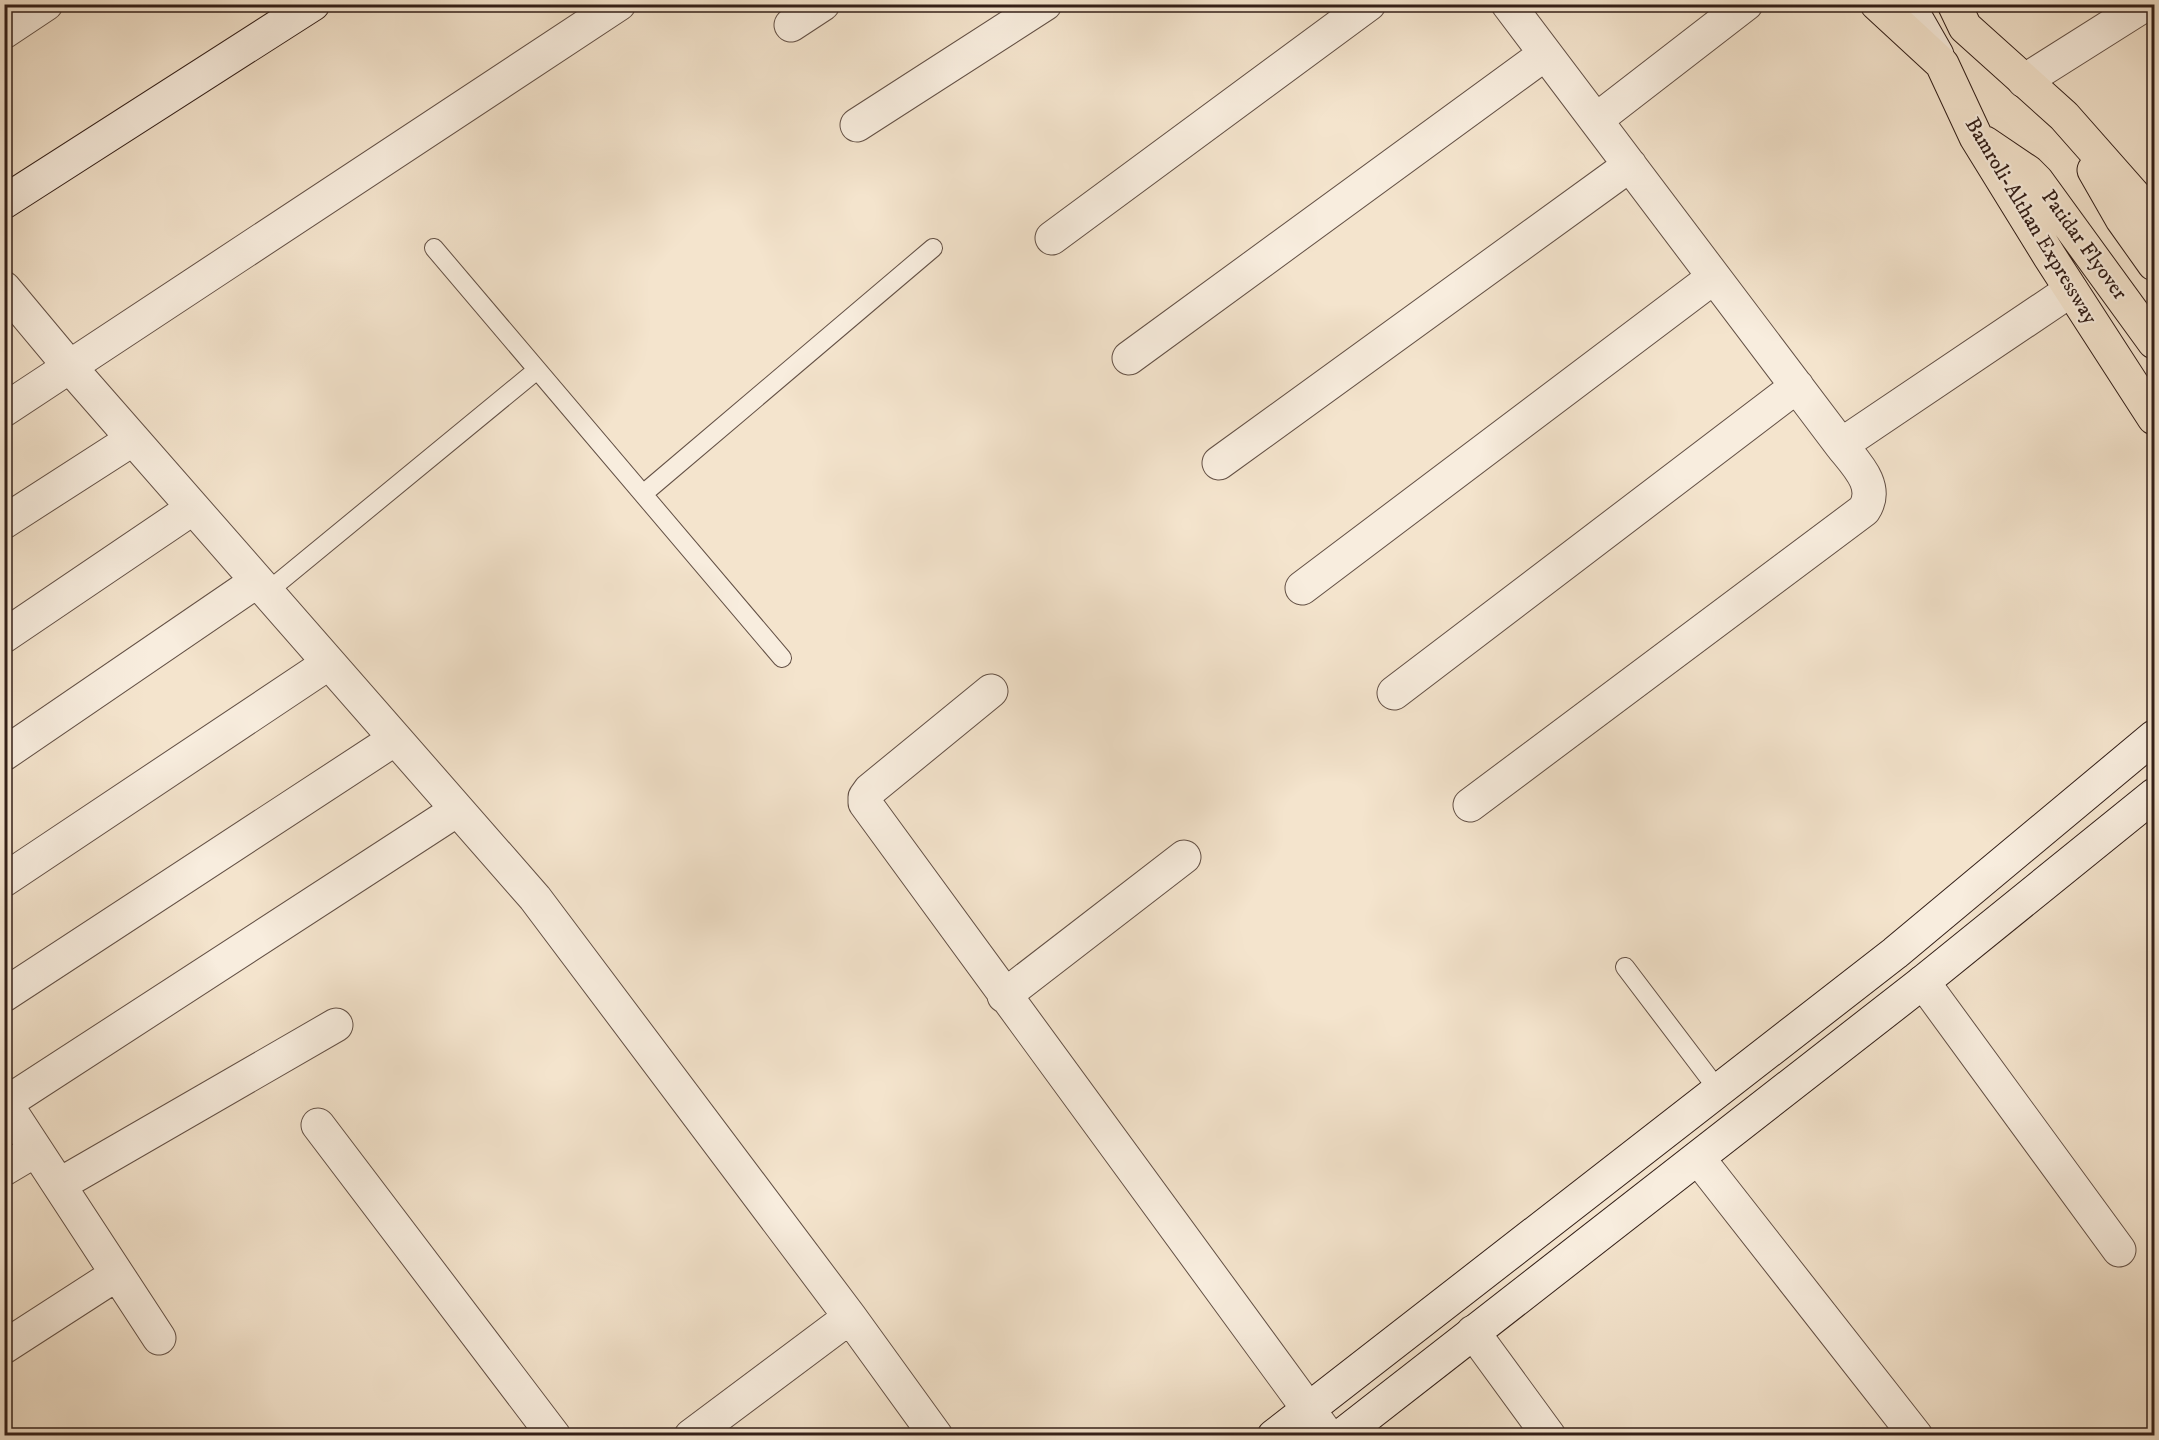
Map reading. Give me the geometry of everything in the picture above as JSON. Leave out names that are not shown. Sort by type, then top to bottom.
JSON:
[{"type":"main road","name":"Bamroli-Althan Expressway","points":[[1877,4],[1942,64],[1976,137],[2154,418]]},
{"type":"main road","points":[[1960,16],[2024,81],[2064,116],[2154,218]]},
{"type":"main road","points":[[2064,116],[2122,219],[2154,264]]},
{"type":"main road","name":"Patidar Flyover","points":[[1976,137],[2028,172],[2037,181],[2154,342]]},
{"type":"street","points":[[4,32],[46,4]]},
{"type":"street","points":[[4,202],[313,4]]},
{"type":"street","points":[[4,410],[619,4]]},
{"type":"street","points":[[791,25],[823,4]]},
{"type":"street","points":[[857,125],[1045,4]]},
{"type":"street","points":[[1052,238],[1370,4]]},
{"type":"street","points":[[1470,805],[1864,510],[1869,502],[1868,484],[1841,445],[1508,4]]},
{"type":"street","points":[[1596,120],[1746,4]]},
{"type":"street","points":[[1904,4],[1917,20],[1942,64]]},
{"type":"street","points":[[1939,4],[1960,16]]},
{"type":"street","points":[[2024,81],[2146,4]]},
{"type":"street","points":[[1129,358],[1545,54]]},
{"type":"street","points":[[1219,463],[1630,165]]},
{"type":"street","points":[[1302,588],[1714,277]]},
{"type":"street","points":[[4,288],[70,367],[535,898],[850,1317],[936,1436]]},
{"type":"street","points":[[1841,445],[2071,290]]},
{"type":"street","points":[[1394,693],[1797,386]]},
{"type":"street","points":[[4,522],[133,439]]},
{"type":"street","points":[[4,636],[193,508]]},
{"type":"street","points":[[4,754],[262,586]]},
{"type":"street","points":[[4,879],[328,663]]},
{"type":"street","points":[[991,691],[870,790],[865,797],[865,803],[1328,1436]]},
{"type":"street","points":[[1274,1436],[1895,953],[2154,736]]},
{"type":"street","points":[[4,995],[395,739]]},
{"type":"street","points":[[1341,1436],[2152,801]]},
{"type":"street","points":[[159,1338],[5,1102],[457,810]]},
{"type":"street","points":[[1004,996],[1184,857]]},
{"type":"street","points":[[1923,982],[2119,1250]]},
{"type":"street","points":[[59,1185],[336,1025]]},
{"type":"street","points":[[318,1125],[554,1436]]},
{"type":"street","points":[[4,1169],[36,1150]]},
{"type":"street","points":[[1698,1158],[1916,1436]]},
{"type":"street","points":[[4,1347],[117,1274]]},
{"type":"street","points":[[691,1436],[850,1317]]},
{"type":"street","points":[[1473,1332],[1549,1436]]},
{"type":"lane","points":[[434,248],[782,658]]},
{"type":"lane","points":[[643,494],[933,248]]},
{"type":"lane","points":[[262,586],[537,370]]},
{"type":"lane","points":[[1625,967],[1719,1091]]}]
